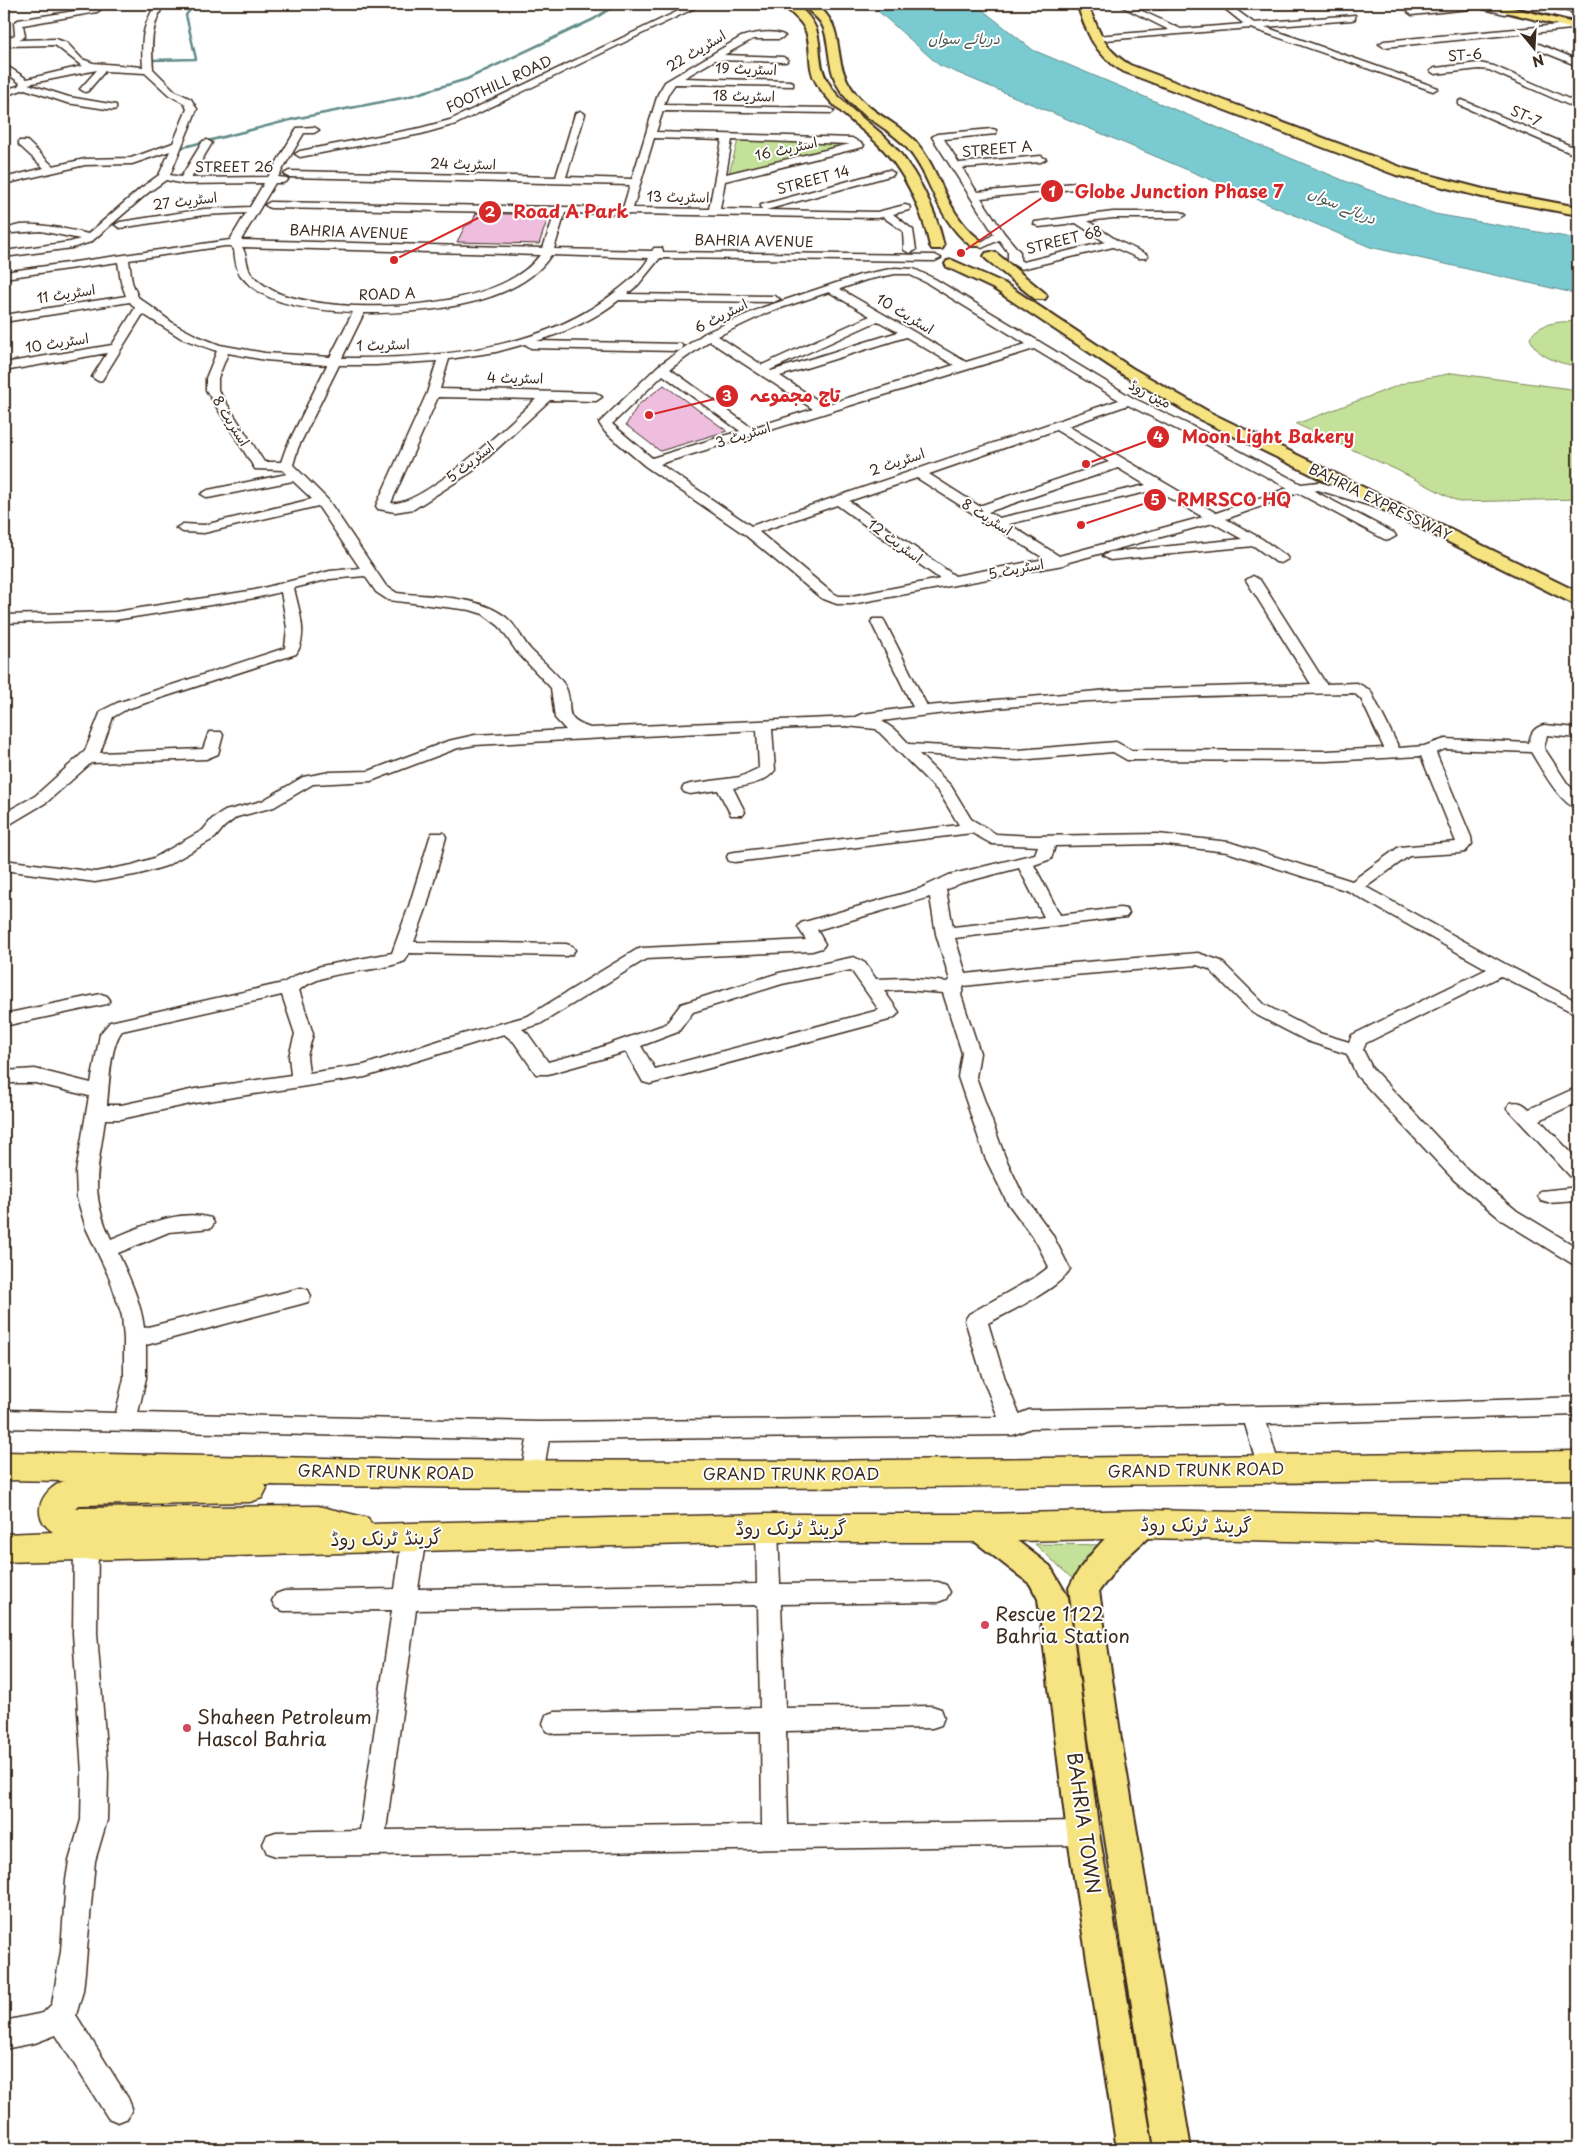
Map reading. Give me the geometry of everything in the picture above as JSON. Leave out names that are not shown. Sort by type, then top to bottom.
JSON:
[{"type":"highway","name":"GRAND TRUNK ROAD","points":[[4,1466],[427,1474],[810,1475],[1578,1465]]},
{"type":"highway","points":[[408,1537],[318,1520],[65,1522],[56,1516],[56,1505],[61,1497],[75,1491],[323,1487],[427,1474]]},
{"type":"highway","name":"گرینڈ ٹرنک روڈ","points":[[4,1548],[767,1528],[979,1528],[1143,1524],[1578,1532]]},
{"type":"main road","points":[[788,4],[801,14],[812,33],[815,64],[823,84],[843,108],[875,135],[897,158],[928,214],[943,252],[973,265],[988,260],[983,248],[943,252]]},
{"type":"main road","name":"BAHRIA EXPRESSWAY","points":[[808,4],[820,13],[832,32],[833,54],[841,82],[861,105],[911,146],[961,231],[1020,281],[1077,323],[1178,386],[1425,510],[1578,582]]},
{"type":"main road","points":[[1082,4],[1096,39],[1106,55],[1126,68],[1401,172],[1482,193],[1578,211]]},
{"type":"main road","points":[[1480,4],[1576,26]]},
{"type":"main road","points":[[1501,4],[1576,26]]},
{"type":"main road","name":"BAHRIA EXPRESSWAY","points":[[943,252],[999,286],[1120,366],[1179,401],[1391,508],[1578,599]]},
{"type":"main road","name":"BAHRIA TOWN","points":[[1143,1524],[1111,1554],[1084,1588],[1105,1739],[1173,2149]]},
{"type":"main road","name":"BAHRIA TOWN","points":[[979,1528],[1040,1575],[1053,1597],[1084,1833],[1135,2149]]},
{"type":"street","points":[[148,70],[146,35],[148,25],[160,4]]},
{"type":"street","name":"FOOTHILL ROAD","points":[[300,154],[453,122],[699,4]]},
{"type":"street","points":[[1120,4],[1182,32]]},
{"type":"street","points":[[1149,6],[1177,4]]},
{"type":"street","points":[[1223,4],[1253,26],[1433,88]]},
{"type":"street","points":[[1412,12],[1480,4]]},
{"type":"street","points":[[1518,4],[1578,18]]},
{"type":"street","points":[[4,55],[9,43],[18,38],[20,33],[18,23],[97,9]]},
{"type":"street","points":[[1096,39],[1352,17]]},
{"type":"street","points":[[1384,44],[1576,26]]},
{"type":"street","points":[[4,254],[72,244],[90,238],[145,190],[164,177],[192,109],[188,101],[172,93],[148,70],[94,66],[77,60],[60,43],[20,33]]},
{"type":"street","name":"اسٹریٹ 22","points":[[627,211],[662,94],[668,84],[730,46],[752,36],[780,36]]},
{"type":"street","points":[[9,43],[56,42]]},
{"type":"street","points":[[1539,47],[1578,63]]},
{"type":"street","points":[[1471,56],[1484,64],[1485,67]]},
{"type":"street","points":[[714,57],[783,60]]},
{"type":"street","points":[[4,93],[18,89],[24,84],[94,66]]},
{"type":"street","points":[[4,67],[24,84],[67,100],[113,107]]},
{"type":"street","points":[[85,89],[104,67]]},
{"type":"street","name":"ST-6","points":[[1435,71],[1485,67],[1578,106]]},
{"type":"street","name":"اسٹریٹ 19","points":[[672,81],[790,84]]},
{"type":"street","name":"ST-7","points":[[1462,103],[1578,153]]},
{"type":"street","name":"اسٹریٹ 18","points":[[659,108],[828,111]]},
{"type":"street","points":[[560,180],[580,114]]},
{"type":"street","points":[[301,130],[314,130],[279,189],[246,239],[253,210],[301,130]]},
{"type":"street","points":[[983,248],[1000,235],[937,137],[992,132]]},
{"type":"street","points":[[650,135],[728,137],[714,212]]},
{"type":"street","name":"اسٹریٹ 16","points":[[720,179],[858,146],[858,143],[852,141],[728,137]]},
{"type":"street","points":[[23,143],[51,169]]},
{"type":"street","points":[[164,177],[184,181],[208,143]]},
{"type":"street","points":[[4,181],[86,162],[132,160],[177,146]]},
{"type":"street","name":"STREET A","points":[[955,166],[1041,159]]},
{"type":"street","name":"STREET 14","points":[[745,212],[889,173]]},
{"type":"street","name":"STREET 26","points":[[184,181],[272,180],[279,189]]},
{"type":"street","name":"اسٹریٹ 24","points":[[279,189],[560,180],[637,182]]},
{"type":"street","points":[[974,195],[1074,186]]},
{"type":"street","name":"اسٹریٹ 13","points":[[279,189],[561,210],[877,215],[905,208]]},
{"type":"street","name":"اسٹریٹ 27","points":[[120,225],[204,212],[253,210]]},
{"type":"street","points":[[548,250],[561,210]]},
{"type":"street","points":[[885,213],[908,230],[910,250]]},
{"type":"street","points":[[1039,224],[1113,215],[1181,215]]},
{"type":"street","points":[[1077,219],[1114,243],[1142,256]]},
{"type":"street","points":[[12,230],[41,228],[90,238]]},
{"type":"street","name":"STREET 68","points":[[1000,235],[1014,252],[1014,261],[1021,266],[1114,243]]},
{"type":"street","name":"BAHRIA AVENUE","points":[[4,270],[202,241],[246,239],[548,250],[943,252]]},
{"type":"street","name":"BAHRIA AVENUE","points":[[4,275],[246,239]]},
{"type":"street","name":"ROAD A","points":[[246,239],[238,260],[241,269],[250,280],[264,289],[305,304],[359,311],[424,308],[483,294],[507,285],[526,274],[539,263],[548,250]]},
{"type":"street","name":"BAHRIA AVENUE","points":[[658,252],[910,250],[943,252]]},
{"type":"street","name":"اسٹریٹ 1","points":[[132,298],[174,331],[224,348],[267,356],[335,361],[382,361],[444,357],[515,344],[569,326],[620,297],[655,260],[658,252]]},
{"type":"street","points":[[916,274],[943,252]]},
{"type":"street","points":[[123,257],[124,277],[132,298]]},
{"type":"street","name":"اسٹریٹ 6","points":[[650,463],[609,429],[605,423],[662,369],[709,336],[765,310],[864,277],[895,271],[916,274],[931,281]]},
{"type":"street","name":"مین روڈ","points":[[931,281],[1129,401],[1201,436],[1389,536]]},
{"type":"street","name":"اسٹریٹ 10","points":[[830,288],[964,366]]},
{"type":"street","points":[[620,297],[774,299]]},
{"type":"street","name":"اسٹریٹ 11","points":[[4,319],[132,298]]},
{"type":"street","points":[[98,377],[142,306]]},
{"type":"street","points":[[359,311],[292,448],[291,470],[321,501],[345,533],[381,589],[393,597],[472,606],[488,611],[504,623],[522,649],[558,687],[563,718],[572,727],[588,733]]},
{"type":"street","points":[[766,372],[879,316]]},
{"type":"street","points":[[766,372],[908,333]]},
{"type":"street","points":[[709,336],[822,410]]},
{"type":"street","points":[[515,344],[677,347]]},
{"type":"street","name":"اسٹریٹ 3","points":[[650,463],[1037,344]]},
{"type":"street","name":"اسٹریٹ 10","points":[[4,367],[115,348]]},
{"type":"street","name":"اسٹریٹ 8","points":[[224,348],[212,378],[212,390],[260,466],[291,470]]},
{"type":"street","points":[[383,506],[433,393],[444,357]]},
{"type":"street","points":[[662,369],[751,433]]},
{"type":"street","name":"اسٹریٹ 4","points":[[433,393],[596,397]]},
{"type":"street","name":"اسٹریٹ 5","points":[[383,506],[395,508],[409,506],[468,468],[548,396]]},
{"type":"street","name":"اسٹریٹ 2","points":[[749,531],[1129,401]]},
{"type":"street","points":[[1057,425],[1157,486],[1257,542],[1281,559]]},
{"type":"street","points":[[650,463],[749,531]]},
{"type":"street","points":[[977,511],[1120,463]]},
{"type":"street","points":[[208,494],[291,470]]},
{"type":"street","name":"اسٹریٹ 8","points":[[918,473],[1057,561]]},
{"type":"street","points":[[997,523],[1157,486]]},
{"type":"street","points":[[1299,488],[1319,486],[1330,488],[1391,508]]},
{"type":"street","name":"اسٹریٹ 5","points":[[749,531],[826,595],[837,600],[852,600],[1057,561],[1216,518],[1299,488]]},
{"type":"street","name":"اسٹریٹ 12","points":[[838,500],[952,581]]},
{"type":"street","points":[[183,528],[204,529],[321,501]]},
{"type":"street","points":[[1057,561],[1257,542]]},
{"type":"street","points":[[4,619],[115,616],[213,601],[287,587],[330,575],[369,571]]},
{"type":"street","points":[[1254,580],[1321,688]]},
{"type":"street","points":[[4,820],[41,799],[92,753],[106,714],[122,706],[291,651],[294,645],[295,634],[287,587]]},
{"type":"street","points":[[878,622],[922,710]]},
{"type":"street","points":[[4,866],[95,877],[134,870],[160,862],[201,839],[231,814],[268,804],[309,780],[330,777],[370,776],[454,744],[475,740],[846,721],[922,710],[1062,696],[1357,688],[1365,692],[1393,752]]},
{"type":"street","points":[[846,721],[880,725],[945,789],[965,822],[992,839],[1047,841],[1158,839],[1229,847],[1354,887],[1501,969],[1576,1005]]},
{"type":"street","points":[[690,790],[764,774],[767,770],[764,725]]},
{"type":"street","points":[[1578,733],[1544,730],[1539,733],[1536,748],[1561,786],[1578,804]]},
{"type":"street","points":[[86,758],[206,754],[212,751],[214,735]]},
{"type":"street","points":[[905,748],[1018,754],[1116,747],[1127,755],[1327,756],[1427,751],[1445,744],[1536,748]]},
{"type":"street","points":[[1354,887],[1405,851],[1459,848],[1464,844],[1463,837],[1427,751]]},
{"type":"street","points":[[723,784],[737,812]]},
{"type":"street","points":[[736,857],[975,828]]},
{"type":"street","points":[[125,1421],[135,1378],[135,1339],[132,1316],[120,1279],[96,1228],[87,1198],[86,1172],[109,1034],[116,1026],[289,988],[301,979],[322,972],[350,966],[389,962],[399,957],[418,906],[438,837]]},
{"type":"street","points":[[4,1077],[35,1076],[121,1112],[195,1096],[365,1071],[448,1044],[534,1020],[642,954],[816,944],[807,927],[925,892],[955,879],[1041,858],[1045,855],[1047,841]]},
{"type":"street","points":[[1025,863],[1054,920]]},
{"type":"street","points":[[937,887],[956,985],[952,994],[971,1053],[967,1077],[995,1157],[1014,1197],[1046,1239],[1060,1269],[1044,1282],[976,1320],[994,1379],[1013,1426]]},
{"type":"street","points":[[945,934],[1120,912]]},
{"type":"street","points":[[402,947],[566,950]]},
{"type":"street","points":[[871,985],[956,985],[1036,972],[1198,959],[1215,965],[1258,1009],[1313,1037],[1354,1050],[1364,1071],[1461,1175],[1510,1216],[1578,1258]]},
{"type":"street","points":[[508,1028],[521,1038],[543,1068],[598,1055],[672,1028],[687,1008],[780,979],[854,963],[890,1012],[883,1016],[650,1078],[630,1044]]},
{"type":"street","points":[[1354,1050],[1359,1039],[1501,969]]},
{"type":"street","points":[[289,988],[304,1034],[298,1056],[301,1080]]},
{"type":"street","points":[[4,1020],[101,1000]]},
{"type":"street","points":[[1578,1094],[1522,1113],[1578,1172]]},
{"type":"street","points":[[1548,1196],[1578,1194]]},
{"type":"street","points":[[106,1249],[167,1225],[204,1223]]},
{"type":"street","points":[[135,1339],[301,1296]]},
{"type":"street","points":[[4,1419],[540,1432],[1013,1426],[1029,1419],[1384,1413],[1578,1406]]},
{"type":"street","points":[[1254,1416],[1268,1469]]},
{"type":"street","points":[[532,1474],[540,1432]]},
{"type":"street","points":[[767,1528],[775,1837]]},
{"type":"street","points":[[371,1843],[404,1599],[408,1537]]},
{"type":"street","points":[[4,2035],[47,2026],[61,2017],[69,1997],[82,1861],[94,1820],[95,1774],[85,1633],[86,1546]]},
{"type":"street","points":[[284,1601],[938,1592]]},
{"type":"street","points":[[555,1723],[932,1717]]},
{"type":"street","points":[[276,1844],[1084,1833]]},
{"type":"street","points":[[61,2017],[118,2108]]},
{"type":"green space","points":[[738,140],[853,143],[729,174]]},
{"type":"green space","points":[[1578,322],[1578,366],[1556,361],[1543,355],[1533,345],[1530,338],[1539,329],[1551,324]]},
{"type":"green space","points":[[1453,373],[1578,390],[1578,499],[1459,502],[1397,470],[1296,424],[1410,381]]},
{"type":"green space","points":[[1035,1544],[1106,1545],[1078,1584]]},
{"type":"water","name":"دریائے سواں","points":[[870,4],[975,4],[1033,50],[1345,181],[1435,214],[1578,239],[1578,294],[1370,247],[939,65]]},
{"type":"building","points":[[476,213],[549,215],[539,244],[457,242],[465,226],[472,223]]},
{"type":"building","points":[[664,385],[727,431],[660,451],[626,425],[638,405]]},
{"type":"waterway","points":[[152,60],[196,59],[186,15],[195,4]]},
{"type":"waterway","points":[[176,149],[294,119],[407,97],[467,79],[594,19],[617,4]]},
{"type":"place","name":"Globe Junction Phase 7","points":[[961,253]]},
{"type":"place","name":"Road A Park","points":[[394,260]]},
{"type":"place","name":"تاج مجموعہ","points":[[649,415]]},
{"type":"place","name":"Moon Light Bakery","points":[[1086,464]]},
{"type":"place","name":"RMRSCO HQ","points":[[1081,525]]},
{"type":"place","name":"Rescue 1122 Bahria Station","points":[[985,1625]]},
{"type":"place","name":"Shaheen Petroleum Hascol Bahria","points":[[187,1728]]}]
